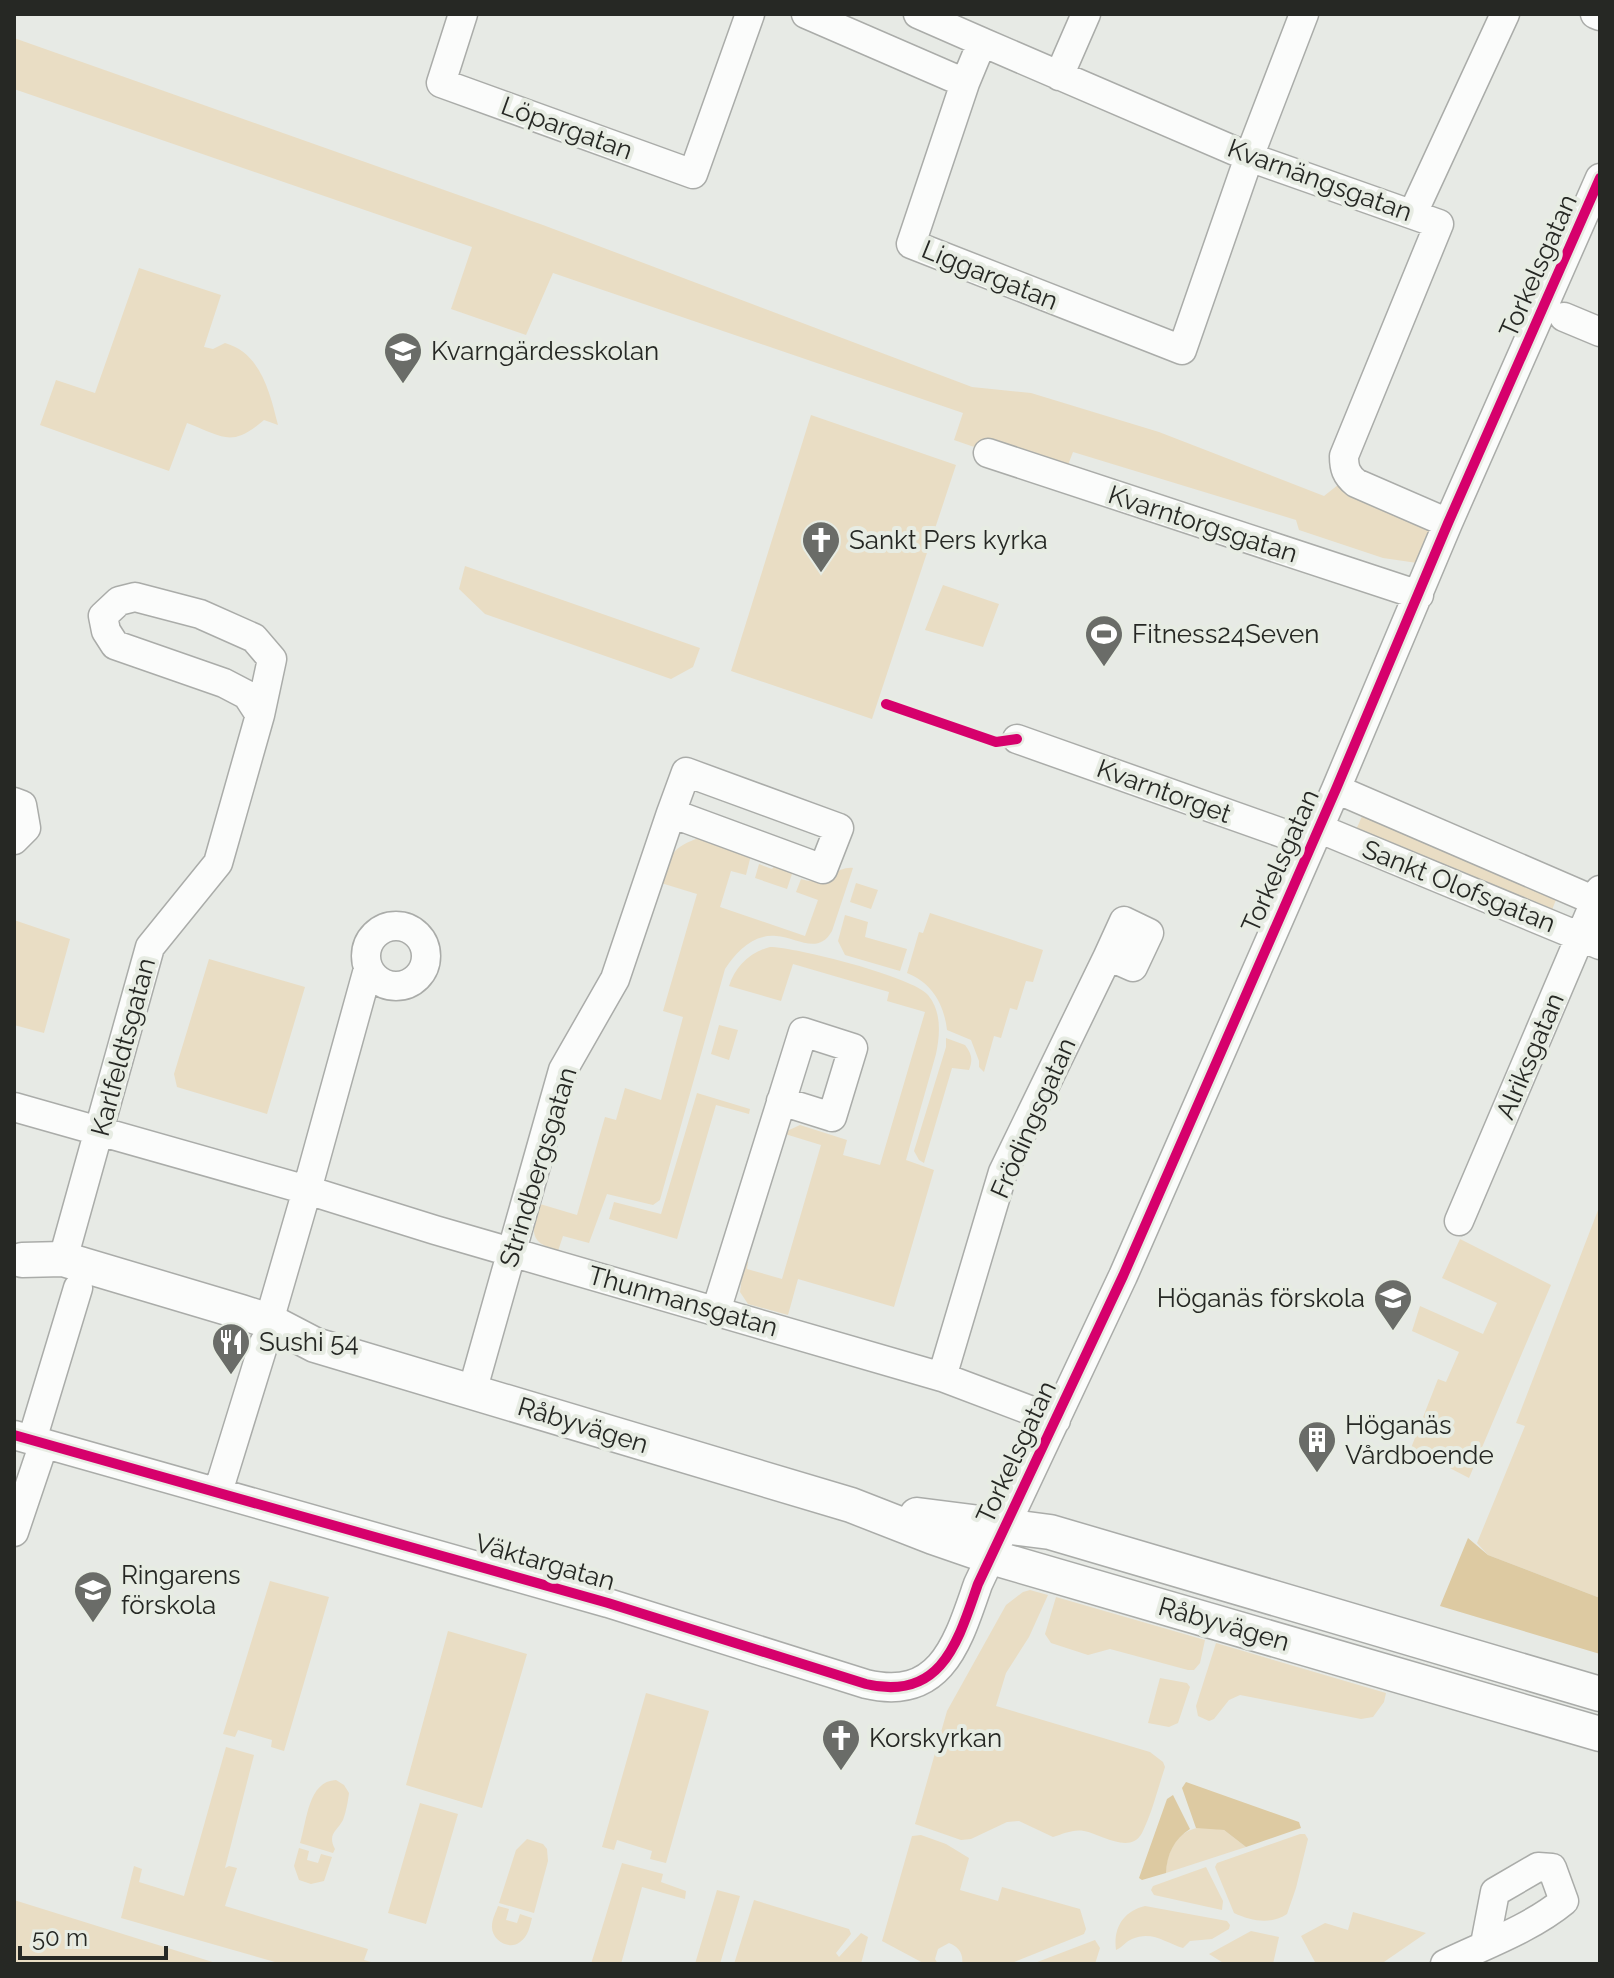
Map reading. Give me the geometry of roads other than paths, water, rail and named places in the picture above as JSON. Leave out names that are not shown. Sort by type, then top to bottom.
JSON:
[{"type":"main road","name":"Råbyvägen","points":[[18,1259],[851,1505],[933,1537],[998,1542],[1600,1734]]},
{"type":"main road","name":"Råbyvägen","points":[[998,1542],[1050,1532],[1600,1694]]},
{"type":"street","name":"Löpargatan","points":[[463,14],[441,83],[693,174],[750,14]]},
{"type":"street","points":[[806,14],[872,26],[965,83],[982,42]]},
{"type":"street","name":"Kvarnängsgatan","points":[[918,14],[1249,157],[1439,224],[1344,456],[1344,468],[1356,483],[1448,523]]},
{"type":"street","points":[[1059,76],[1086,14]]},
{"type":"street","points":[[1249,157],[1304,14]]},
{"type":"street","points":[[1413,213],[1505,14]]},
{"type":"street","name":"Liggargatan","points":[[965,83],[911,244],[1182,350],[1249,157]]},
{"type":"street","name":"Torkelsgatan","points":[[998,1542],[1129,1262],[1600,178]]},
{"type":"street","points":[[1564,317],[1600,332]]},
{"type":"street","name":"Kvarntorgsgatan","points":[[988,453],[1419,595]]},
{"type":"street","name":"Karlfeldtsgatan","points":[[71,1274],[98,1131],[150,947],[218,863],[260,715],[272,659],[254,638],[200,614],[135,597],[119,601],[103,616],[106,631],[115,645],[224,683],[247,695],[260,715]]},
{"type":"street","name":"Kvarntorget","points":[[1017,739],[1285,834],[1314,838]]},
{"type":"street","name":"Strindbergsgatan","points":[[472,1392],[563,1070],[615,979],[671,813],[686,772],[839,828],[823,869],[671,813]]},
{"type":"street","name":"Sankt Olofsgatan","points":[[1336,789],[1598,898]]},
{"type":"street","points":[[14,802],[22,805],[26,828],[14,840]]},
{"type":"street","name":"Sankt Olofsgatan","points":[[1314,838],[1590,940]]},
{"type":"street","name":"Alriksgatan","points":[[1459,1221],[1590,940],[1598,898]]},
{"type":"street","name":"Frödingsgatan","points":[[942,1377],[1003,1172],[1108,956]]},
{"type":"street","points":[[218,1492],[368,969]]},
{"type":"street","points":[[716,1311],[781,1101]]},
{"type":"street","name":"Thunmansgatan","points":[[14,1107],[942,1377],[1056,1420]]},
{"type":"street","points":[[14,1532],[30,1439],[71,1274]]},
{"type":"street","name":"Väktargatan","points":[[30,1439],[593,1599],[866,1684],[890,1688],[921,1681],[936,1671],[945,1659],[961,1634],[978,1584],[998,1542]]},
{"type":"street","points":[[1445,1964],[1485,1944]]},
{"type":"place","name":"Kvarngärdesskolan","points":[[403,385]]},
{"type":"place","name":"Sankt Pers kyrka","points":[[821,574]]},
{"type":"place","name":"Fitness24Seven","points":[[1104,668]]},
{"type":"place","name":"Höganäs förskola","points":[[1393,1332]]},
{"type":"place","name":"Sushi 54","points":[[231,1376]]},
{"type":"place","name":"Höganäs Vårdboende","points":[[1317,1474]]},
{"type":"place","name":"Ringarens förskola","points":[[93,1624]]},
{"type":"place","name":"Korskyrkan","points":[[841,1772]]}]
